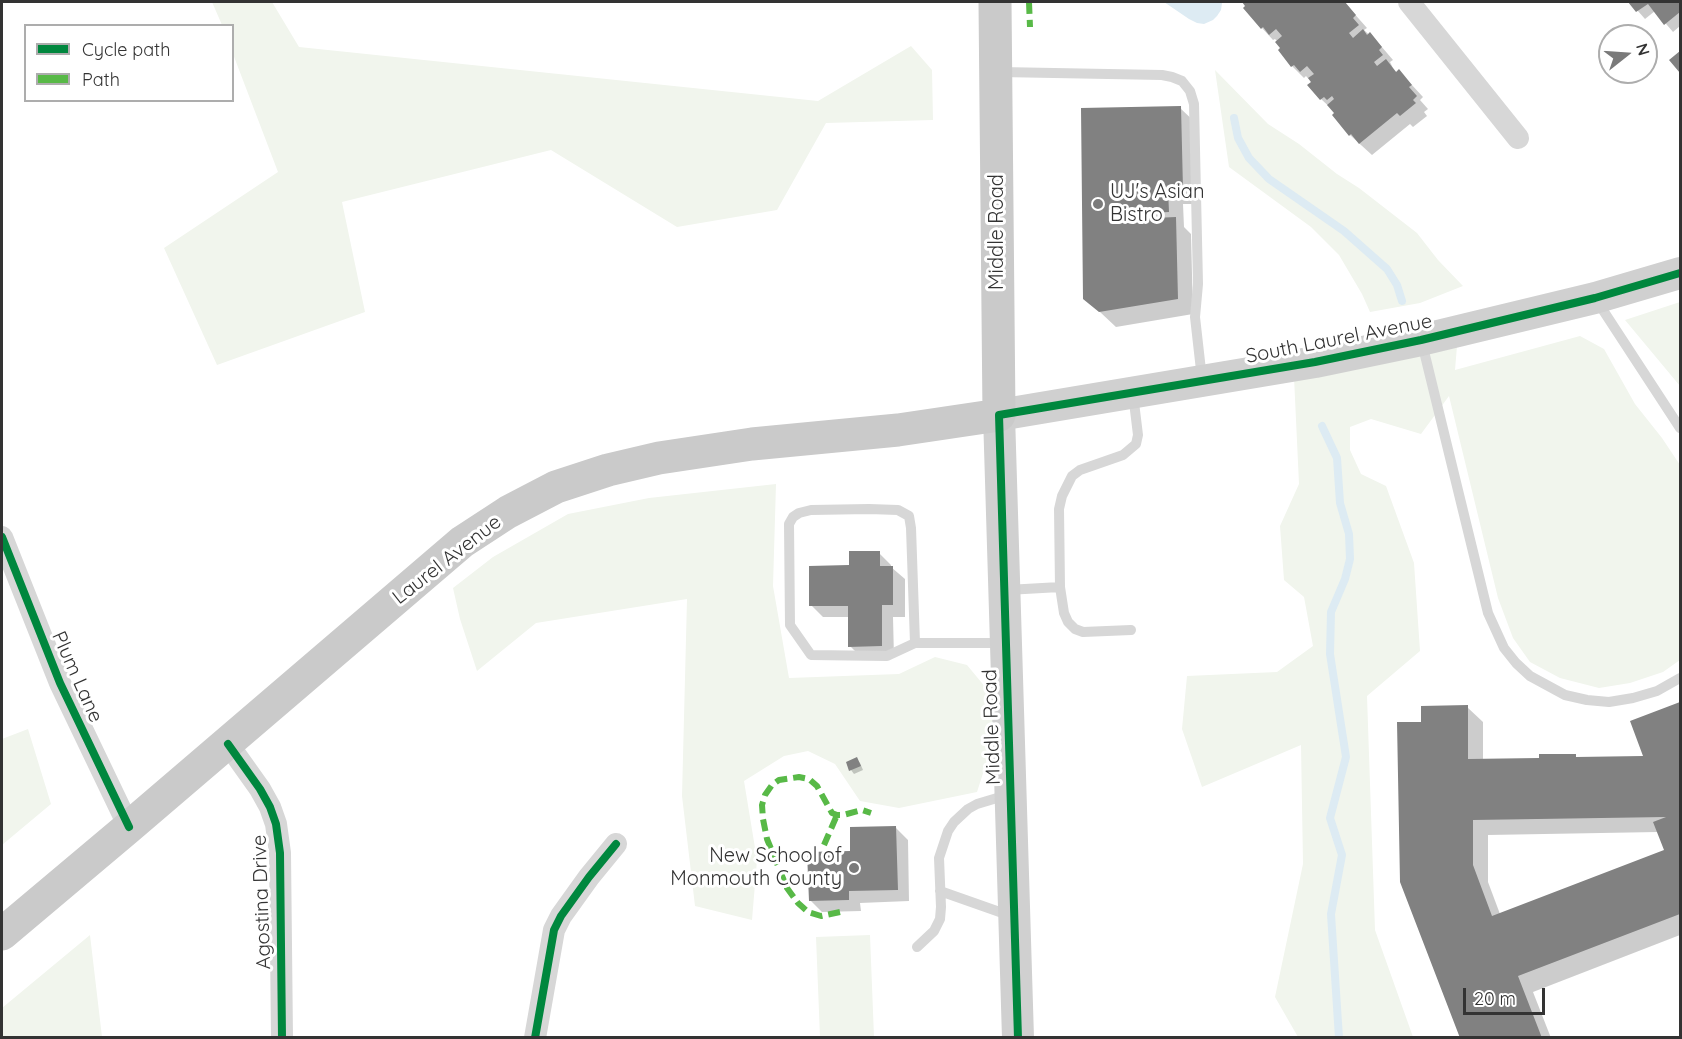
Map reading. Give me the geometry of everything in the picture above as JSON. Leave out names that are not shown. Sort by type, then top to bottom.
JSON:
[{"type":"main road","name":"Middle Road","points":[[995,2],[999,415]]},
{"type":"main road","name":"Laurel Avenue","points":[[2,934],[228,744],[462,542],[508,512],[556,488],[608,470],[659,458],[752,444],[898,430],[999,415]]},
{"type":"street","points":[[1409,2],[1518,138]]},
{"type":"street","name":"South Laurel Avenue","points":[[999,415],[1315,363],[1595,298],[1680,273]]},
{"type":"street","name":"Middle Road","points":[[999,415],[1018,1038]]},
{"type":"street","name":"Plum Lane","points":[[2,537],[60,683],[129,827]]},
{"type":"street","name":"Agostina Drive","points":[[228,744],[260,789],[276,824],[279,853],[282,1038]]},
{"type":"street","points":[[535,1038],[554,930],[561,916],[589,877],[616,844]]},
{"type":"lane","points":[[996,72],[1162,75],[1182,81],[1190,91],[1194,105],[1198,284],[1195,317],[1202,382]]},
{"type":"lane","points":[[1595,298],[1680,428]]},
{"type":"lane","points":[[1421,340],[1488,613],[1494,631],[1504,648],[1530,676],[1565,695],[1587,700],[1609,702],[1633,698],[1657,691],[1680,678]]},
{"type":"lane","points":[[1131,630],[1083,632],[1075,629],[1068,622],[1064,613],[1060,586],[1059,509],[1062,496],[1072,477],[1080,470],[1123,455],[1136,444],[1138,435],[1133,394]]},
{"type":"lane","points":[[915,643],[909,516],[902,511],[891,509],[811,510],[793,517],[789,524],[790,625],[811,655],[887,656],[915,643],[1005,643]]},
{"type":"lane","points":[[1004,590],[1060,586]]},
{"type":"lane","points":[[917,947],[934,930],[940,919],[939,858],[943,843],[954,822],[968,808],[1011,794]]},
{"type":"lane","points":[[940,891],[1014,917]]},
{"type":"shaded area","points":[[212,2],[272,2],[299,47],[818,101],[911,46],[932,70],[933,120],[826,123],[777,210],[677,227],[551,150],[342,202],[365,312],[217,365],[164,248],[278,172],[234,57],[234,24],[222,24]]},
{"type":"shaded area","points":[[1164,2],[1222,3],[1217,16],[1204,24],[1189,19]]},
{"type":"shaded area","points":[[1215,70],[1268,124],[1299,144],[1417,233],[1438,260],[1463,286],[1420,303],[1370,312],[1339,255],[1311,227],[1229,167]]},
{"type":"shaded area","points":[[1680,302],[1680,386],[1625,320]]},
{"type":"shaded area","points":[[1580,336],[1604,349],[1635,404],[1680,465],[1680,660],[1663,672],[1630,683],[1599,688],[1560,678],[1530,662],[1513,638],[1498,598],[1449,396],[1421,434],[1371,419],[1350,427],[1350,450],[1361,474],[1386,486],[1414,563],[1420,651],[1367,696],[1375,930],[1413,1037],[1298,1037],[1275,997],[1303,864],[1301,745],[1202,787],[1182,729],[1187,676],[1277,672],[1313,646],[1304,597],[1284,580],[1280,526],[1299,484],[1294,377],[1457,346],[1455,370]]},
{"type":"shaded area","points":[[776,484],[773,586],[789,678],[899,674],[935,657],[967,665],[991,694],[994,739],[977,792],[899,808],[860,801],[835,764],[808,751],[784,756],[744,781],[757,860],[752,920],[695,906],[682,796],[687,599],[536,623],[477,671],[460,619],[453,588],[493,557],[568,514],[649,498]]},
{"type":"shaded area","points":[[28,729],[51,804],[2,845],[2,739]]},
{"type":"shaded area","points":[[90,935],[102,1037],[2,1037],[2,1008]]},
{"type":"shaded area","points":[[870,935],[874,1037],[820,1037],[816,937]]},
{"type":"building","points":[[1242,2],[1345,2],[1356,15],[1353,18],[1359,25],[1349,33],[1353,38],[1363,29],[1367,35],[1370,32],[1382,47],[1379,50],[1383,55],[1374,62],[1377,66],[1386,59],[1396,72],[1399,69],[1412,85],[1409,87],[1417,96],[1413,100],[1416,103],[1400,116],[1397,113],[1359,144],[1351,134],[1349,136],[1332,115],[1334,113],[1327,105],[1334,99],[1332,96],[1327,100],[1324,97],[1320,100],[1307,85],[1311,82],[1308,78],[1314,74],[1307,66],[1300,72],[1294,65],[1291,67],[1275,42],[1282,36],[1276,29],[1269,35],[1263,27],[1261,29],[1243,8],[1245,6]]},
{"type":"building","points":[[1628,2],[1680,2],[1680,12],[1664,25],[1648,4],[1636,12]]},
{"type":"building","points":[[1680,51],[1680,73],[1669,60]]},
{"type":"building","points":[[1181,106],[1183,189],[1168,189],[1169,212],[1153,213],[1153,218],[1176,217],[1178,299],[1099,312],[1083,299],[1081,108]]},
{"type":"building","points":[[849,551],[880,551],[880,566],[893,566],[893,605],[882,605],[882,646],[848,647],[848,606],[809,606],[809,566],[849,565]]},
{"type":"building","points":[[1680,702],[1680,914],[1518,976],[1542,1038],[1460,1038],[1400,882],[1397,722],[1421,722],[1421,706],[1468,705],[1468,759],[1539,758],[1539,754],[1576,754],[1576,757],[1643,756],[1630,721]],"holes":[[[1666,817],[1653,822],[1664,850],[1492,916],[1473,865],[1473,820]]]},
{"type":"building","points":[[857,757],[861,766],[849,771],[846,762]]},
{"type":"building","points":[[896,826],[898,890],[849,891],[849,900],[809,901],[807,852],[850,851],[850,827]]},
{"type":"waterway","points":[[1234,118],[1238,138],[1249,158],[1269,179],[1344,231],[1387,269],[1397,285],[1402,301]]},
{"type":"waterway","points":[[1322,426],[1337,458],[1340,503],[1349,534],[1350,559],[1345,579],[1331,612],[1330,654],[1346,757],[1330,818],[1342,855],[1331,914],[1339,1038]]},
{"type":"marked path","points":[[1029,2],[1030,27]]},
{"type":"marked path","points":[[840,912],[821,916],[808,912],[787,888],[767,839],[762,805],[765,795],[779,780],[799,777],[809,779],[817,786],[832,813],[843,815],[862,810],[871,813]]},
{"type":"marked path","points":[[824,845],[837,815]]},
{"type":"cycle path","points":[[1018,1038],[999,415],[1315,362],[1421,340],[1595,298],[1680,273]]},
{"type":"cycle path","points":[[2,537],[60,683],[129,827]]},
{"type":"cycle path","points":[[228,744],[260,789],[276,824],[280,853],[282,1038]]},
{"type":"cycle path","points":[[535,1038],[554,930],[561,916],[589,877],[616,844]]},
{"type":"place","name":"UJ's Asian Bistro","points":[[1098,204]]},
{"type":"place","name":"New School of Monmouth County","points":[[854,868]]}]
